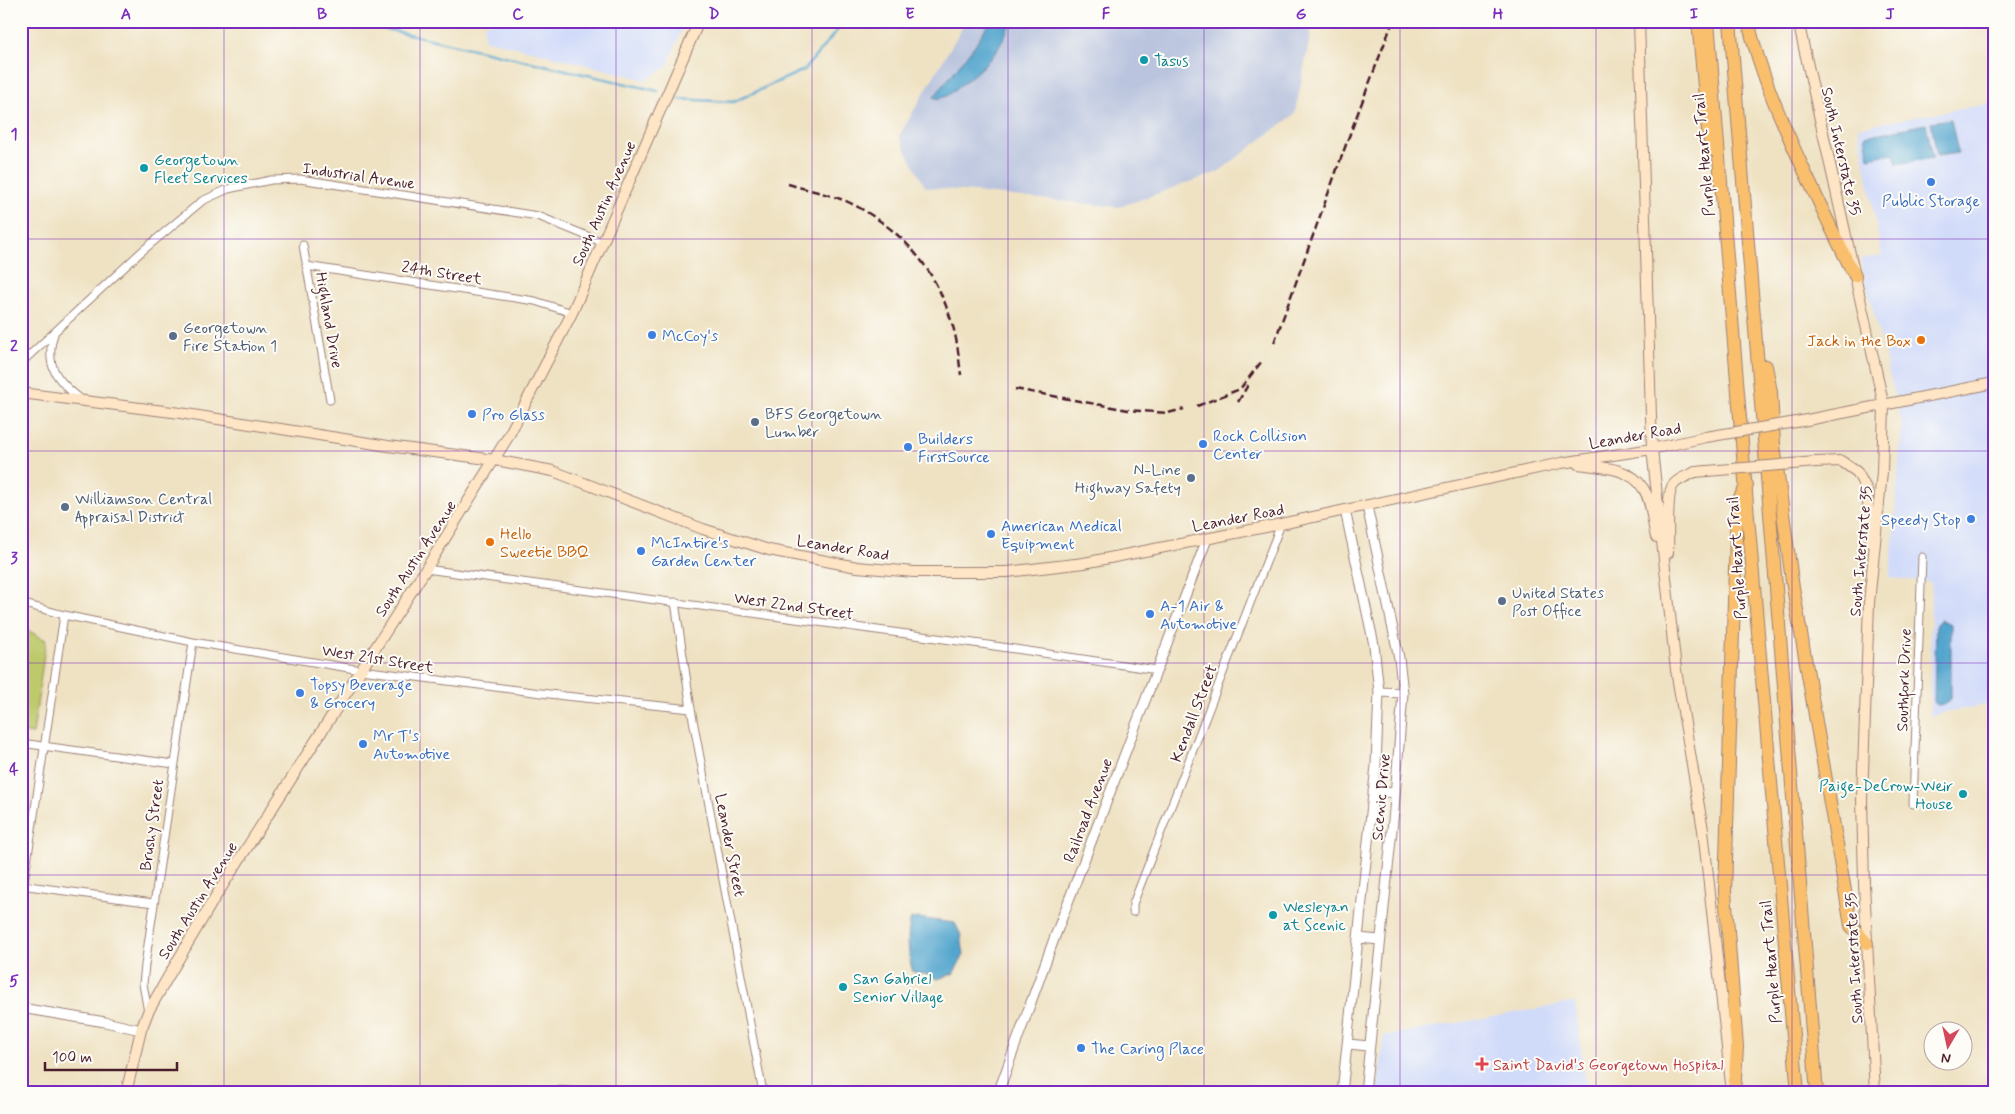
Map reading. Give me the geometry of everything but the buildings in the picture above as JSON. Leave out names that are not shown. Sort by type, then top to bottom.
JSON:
[{"type":"highway","points":[[1698,21],[1708,130],[1726,228]]},
{"type":"highway","name":"Purple Heart Trail","points":[[1708,21],[1798,1093]]},
{"type":"highway","points":[[1730,21],[1817,1093]]},
{"type":"highway","points":[[1748,21],[1757,58],[1773,104],[1855,276]]},
{"type":"highway","points":[[1753,293],[1771,392],[1774,445],[1792,581],[1851,926],[1867,943]]},
{"type":"highway","points":[[1733,1093],[1737,1046],[1726,926],[1725,850],[1737,503],[1747,485]]},
{"type":"main road","name":"South Austin Avenue","points":[[126,1093],[141,1030],[148,1012],[214,898],[508,438],[572,313],[699,21]]},
{"type":"main road","points":[[1639,21],[1652,448],[1676,670],[1703,830],[1733,1093]]},
{"type":"main road","name":"South Interstate 35","points":[[1798,21],[1884,406],[1882,472],[1869,603],[1862,799],[1875,1093]]},
{"type":"main road","name":"Leander Road","points":[[21,393],[190,414],[388,446],[495,460],[553,471],[738,541],[804,558],[857,567],[914,572],[968,573],[1032,570],[1084,563],[1368,506],[1567,462],[1884,406],[1994,383]]},
{"type":"main road","points":[[1666,587],[1670,498],[1672,487],[1678,481],[1695,472],[1816,462],[1841,461],[1857,472],[1867,490],[1873,573]]},
{"type":"main road","points":[[1567,462],[1615,470],[1633,477],[1644,488],[1666,587]]},
{"type":"street","name":"Industrial Avenue","points":[[21,363],[142,252],[202,201],[228,189],[271,180],[300,179],[538,216],[602,242]]},
{"type":"street","name":"Highland Drive","points":[[303,245],[330,400]]},
{"type":"street","name":"24th Street","points":[[306,266],[535,301],[572,313]]},
{"type":"street","points":[[55,332],[51,345],[52,366],[64,387],[82,400]]},
{"type":"street","name":"Scenic Drive","points":[[1365,1093],[1403,693],[1400,658],[1368,506]]},
{"type":"street","name":"Scenic Drive","points":[[1342,1093],[1376,765],[1379,692],[1374,645],[1345,510]]},
{"type":"street","name":"Kendall Street","points":[[1133,912],[1133,904],[1281,524]]},
{"type":"street","name":"Railroad Avenue","points":[[998,1093],[1054,939],[1206,539]]},
{"type":"street","name":"Southfork Drive","points":[[1913,804],[1922,557]]},
{"type":"street","name":"West 22nd Street","points":[[426,569],[990,645],[1157,670]]},
{"type":"street","name":"Leander Street","points":[[675,602],[691,709],[763,1093]]},
{"type":"street","name":"West 21st Street","points":[[21,603],[64,615],[193,642],[361,670],[565,696],[691,709]]},
{"type":"street","points":[[21,902],[22,886],[46,746],[64,615]]},
{"type":"street","name":"Brushy Street","points":[[148,1012],[143,984],[153,903],[193,642]]},
{"type":"street","points":[[1379,692],[1403,693]]},
{"type":"street","points":[[21,742],[174,764]]},
{"type":"street","points":[[1373,791],[1395,793]]},
{"type":"street","points":[[22,886],[153,903]]},
{"type":"street","points":[[1358,938],[1380,940]]},
{"type":"street","points":[[21,1008],[141,1030]]},
{"type":"street","points":[[1348,1044],[1369,1046]]},
{"type":"street","points":[[549,1093],[557,1090],[594,1093]]},
{"type":"shaded area","points":[[504,21],[685,21],[667,67],[646,80],[484,39],[484,24]]},
{"type":"shaded area","name":"Tasus","points":[[966,21],[1313,21],[1295,114],[1218,172],[1119,207],[925,187],[899,136]]},
{"type":"shaded area","points":[[1994,103],[1994,703],[1930,716],[1931,582],[1890,578],[1902,424],[1860,259],[1882,256],[1858,127]]},
{"type":"shaded area","name":"Saint David's Georgetown Hospital","points":[[1575,1002],[1587,1093],[1377,1093],[1384,1036]]},
{"type":"green space","points":[[21,627],[46,640],[33,734],[21,732]]},
{"type":"water","points":[[990,21],[1010,21],[1006,34],[993,55],[947,96],[937,99],[934,97],[975,45]]},
{"type":"water","points":[[1951,119],[1958,153],[1937,156],[1931,122]]},
{"type":"water","points":[[1926,124],[1933,158],[1897,164],[1894,153],[1869,158],[1865,136]]},
{"type":"water","points":[[1940,620],[1951,624],[1951,699],[1945,704],[1937,705],[1934,702],[1936,624]]},
{"type":"water","points":[[918,918],[955,923],[961,935],[964,955],[953,974],[938,979],[926,974],[913,972],[909,953],[908,931],[911,919]]},
{"type":"waterway","points":[[351,21],[658,91]]},
{"type":"waterway","points":[[678,99],[733,102],[804,70],[845,21]]},
{"type":"railway","points":[[1274,343],[1393,21]]},
{"type":"railway","points":[[788,184],[833,196],[858,207],[892,230],[907,244],[930,274],[947,310],[955,336],[961,375]]},
{"type":"railway","points":[[1197,406],[1240,389],[1262,361]]},
{"type":"railway","points":[[1238,402],[1248,385]]},
{"type":"railway","points":[[1015,389],[1128,410],[1168,413],[1184,409]]},
{"type":"place","name":"Tasus","points":[[1144,60]]},
{"type":"place","name":"Georgetown Fleet Services","points":[[144,168]]},
{"type":"place","name":"Public Storage","points":[[1931,182]]},
{"type":"place","name":"McCoy's","points":[[652,335]]},
{"type":"place","name":"Georgetown Fire Station 1","points":[[173,336]]},
{"type":"place","name":"Jack in the Box","points":[[1921,340]]},
{"type":"place","name":"Pro Glass","points":[[472,414]]},
{"type":"place","name":"BFS Georgetown Lumber","points":[[755,422]]},
{"type":"place","name":"Rock Collision Center","points":[[1203,444]]},
{"type":"place","name":"Builders FirstSource","points":[[908,447]]},
{"type":"place","name":"N-Line Highway Safety","points":[[1191,478]]},
{"type":"place","name":"Williamson Central Appraisal District","points":[[65,507]]},
{"type":"place","name":"Speedy Stop","points":[[1971,519]]},
{"type":"place","name":"American Medical Equipment","points":[[991,534]]},
{"type":"place","name":"Hello Sweetie BBQ","points":[[490,542]]},
{"type":"place","name":"McIntire's Garden Center","points":[[641,551]]},
{"type":"place","name":"United States Post Office","points":[[1502,601]]},
{"type":"place","name":"A-1 Air & Automotive","points":[[1150,614]]},
{"type":"place","name":"Topsy Beverage & Grocery","points":[[300,693]]},
{"type":"place","name":"Mr T's Automotive","points":[[363,744]]},
{"type":"place","name":"Paige-DeCrow-Weir House","points":[[1963,794]]},
{"type":"place","name":"Wesleyan at Scenic","points":[[1273,915]]},
{"type":"place","name":"San Gabriel Senior Village","points":[[843,987]]},
{"type":"place","name":"The Caring Place","points":[[1081,1048]]},
{"type":"place","name":"Saint David's Georgetown Hospital","points":[[1482,1064]]}]
